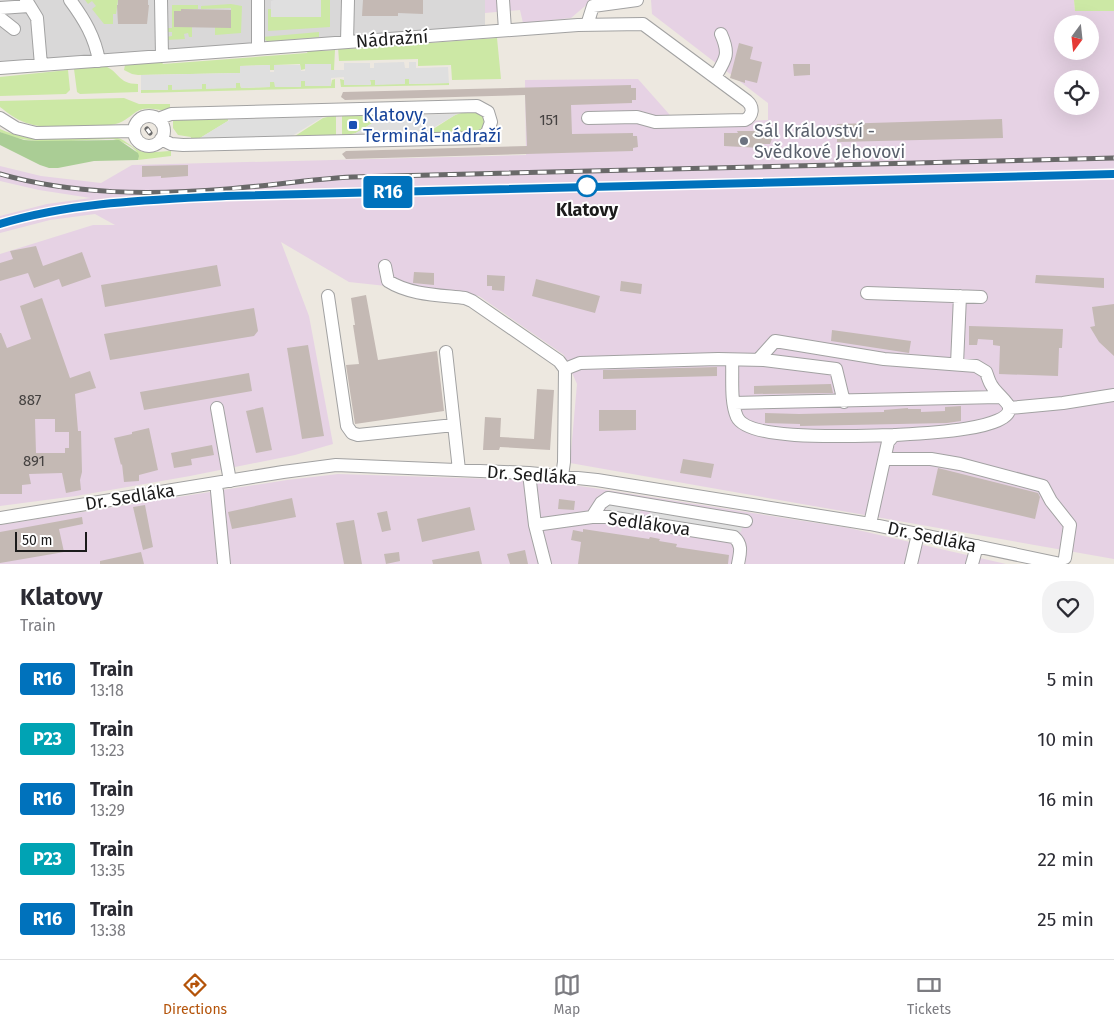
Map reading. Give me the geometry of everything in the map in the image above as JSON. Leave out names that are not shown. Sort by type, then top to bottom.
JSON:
[{"type":"street","points":[[70,0],[88,27],[99,61]]},
{"type":"street","points":[[161,0],[162,56]]},
{"type":"street","points":[[258,0],[258,48]]},
{"type":"street","points":[[347,42],[348,0]]},
{"type":"street","points":[[503,0],[505,30]]},
{"type":"street","points":[[587,25],[593,6],[637,0]]},
{"type":"street","points":[[0,8],[28,3],[37,18],[41,65]]},
{"type":"street","points":[[0,18],[7,28]]},
{"type":"street","name":"Nádražní","points":[[0,68],[505,30],[643,24],[748,101],[752,112],[750,117],[745,120],[655,122],[637,117],[588,118]]},
{"type":"street","points":[[715,77],[726,58],[727,47],[721,34]]},
{"type":"street","points":[[158,119],[171,114],[477,106],[485,109],[490,116],[491,126],[484,136],[478,138],[183,145],[171,144],[160,139]]},
{"type":"street","points":[[151,116],[158,119],[163,130],[160,139],[154,145],[143,144],[136,139],[134,131],[137,122],[142,118],[151,116]]},
{"type":"street","points":[[0,118],[16,128],[36,133],[134,131]]},
{"type":"street","points":[[385,266],[388,281],[397,287],[408,291],[465,298],[559,361],[564,368],[564,462],[562,476]]},
{"type":"street","points":[[867,292],[981,297]]},
{"type":"street","points":[[328,296],[347,426],[352,432],[358,435],[454,425]]},
{"type":"street","points":[[956,364],[960,296]]},
{"type":"street","points":[[732,360],[734,403],[737,418],[746,426],[765,431],[796,436],[894,435],[934,432],[990,424],[1004,418],[1008,414],[1008,404],[999,397],[984,369],[976,366],[884,359],[776,341],[758,360]]},
{"type":"street","points":[[446,352],[459,470]]},
{"type":"street","points":[[564,368],[580,363],[758,360],[836,369],[844,402]]},
{"type":"street","points":[[1009,408],[1063,403],[1114,395]]},
{"type":"street","points":[[734,403],[999,397]]},
{"type":"street","points":[[217,408],[230,481]]},
{"type":"street","points":[[870,524],[888,442],[894,435]]},
{"type":"street","points":[[885,459],[931,459],[1043,486],[1051,501],[1070,525],[1063,561]]},
{"type":"street","name":"Dr. Sedláka","points":[[0,518],[336,466],[459,470],[562,476],[870,524],[976,546],[1063,561]]},
{"type":"street","points":[[529,473],[535,525],[545,564]]},
{"type":"street","points":[[217,491],[224,564]]},
{"type":"street","points":[[592,517],[601,503],[608,498],[746,521]]},
{"type":"street","name":"Sedlákova","points":[[535,525],[592,517],[609,517],[734,537],[739,542],[741,548],[738,564]]},
{"type":"street","points":[[911,564],[918,534]]},
{"type":"street","points":[[972,564],[976,546]]},
{"type":"shaded area","points":[[0,0],[485,0],[485,27],[0,69]]},
{"type":"shaded area","points":[[321,0],[321,17],[271,17],[271,1]]},
{"type":"shaded area","points":[[485,0],[603,0],[591,1],[571,18],[523,23],[520,10],[485,13]]},
{"type":"shaded area","points":[[651,0],[1074,0],[1075,11],[1114,11],[1114,559],[570,463],[577,384],[564,355],[479,296],[349,282],[281,242],[309,316],[333,444],[295,455],[190,476],[76,496],[0,506],[0,254],[93,225],[115,225],[95,214],[50,220],[0,233],[0,216],[47,204],[91,198],[39,190],[0,181],[0,166],[41,176],[101,183],[132,165],[526,155],[525,80],[638,79],[677,123],[768,120],[768,103],[652,14]]},
{"type":"shaded area","points":[[404,62],[405,68],[409,68],[409,62],[416,62],[416,68],[448,67],[449,83],[409,84],[409,79],[405,79],[405,84],[375,85],[375,80],[370,80],[371,85],[344,85],[344,77],[331,78],[331,86],[305,86],[305,81],[301,81],[301,87],[275,87],[274,82],[270,82],[270,87],[241,88],[240,83],[236,83],[236,88],[206,89],[206,84],[202,84],[202,89],[172,90],[172,85],[168,85],[168,90],[141,90],[141,75],[240,73],[240,66],[270,65],[270,72],[274,72],[274,65],[300,65],[301,71],[305,71],[305,64],[331,64],[331,70],[344,70],[344,63],[370,63],[370,68],[374,68],[374,63]]},
{"type":"shaded area","points":[[457,114],[426,132],[354,134],[386,115]]},
{"type":"shaded area","points":[[323,117],[292,136],[200,138],[231,119]]},
{"type":"shaded area","points":[[338,474],[529,480],[587,487],[849,528],[1006,564],[0,564],[0,525],[287,480]]},
{"type":"shaded area","points":[[608,495],[743,525],[741,532],[650,517],[651,510],[641,509],[639,516],[606,511]]},
{"type":"green space","points":[[85,0],[118,0],[116,14],[113,14],[113,24],[104,24],[92,9],[96,6],[92,1],[88,4]]},
{"type":"green space","points":[[321,0],[330,0],[330,27],[268,31],[268,9],[271,9],[271,16],[321,17]]},
{"type":"green space","points":[[1074,0],[1114,0],[1114,11],[1075,11]]},
{"type":"green space","points":[[231,4],[242,6],[241,33],[215,35],[215,26],[231,28],[231,8],[201,9],[201,6]]},
{"type":"green space","points":[[172,5],[198,5],[198,9],[174,11],[174,27],[192,26],[192,37],[189,37],[188,33],[184,34],[185,39],[166,40],[166,37],[172,36],[172,32],[166,32],[166,28],[172,28]]},
{"type":"green space","points":[[319,32],[319,37],[284,40],[281,42],[269,43],[262,37]]},
{"type":"green space","points":[[497,38],[501,79],[452,80],[451,65],[418,66],[418,59],[339,61],[338,47],[347,49]]},
{"type":"green space","points":[[321,48],[322,51],[335,50],[334,70],[331,70],[331,64],[305,64],[305,69],[301,70],[300,64],[274,65],[274,70],[270,70],[270,65],[240,66],[240,73],[138,75],[124,70],[125,65],[161,61],[163,64],[307,53],[309,49]]},
{"type":"green space","points":[[104,66],[113,70],[126,82],[138,84],[138,92],[80,94],[77,92],[74,69]]},
{"type":"green space","points":[[68,70],[70,90],[66,94],[0,96],[0,77]]},
{"type":"green space","points":[[335,79],[335,88],[141,93],[141,90],[168,90],[168,85],[172,85],[172,89],[202,89],[202,84],[206,84],[206,88],[236,88],[236,83],[240,83],[241,88],[270,87],[270,82],[275,82],[275,87],[301,86],[301,81],[305,81],[305,86],[331,85],[332,80]]},
{"type":"green space","points":[[340,79],[344,80],[344,85],[371,84],[370,80],[375,80],[375,84],[405,84],[405,79],[409,79],[409,84],[449,83],[449,85],[341,87]]},
{"type":"green space","points":[[124,98],[139,104],[170,104],[170,111],[150,108],[143,109],[119,123],[88,128],[62,128],[26,123],[0,107],[0,101]]},
{"type":"green space","points":[[465,112],[480,112],[487,124],[478,133],[427,133],[455,115]]},
{"type":"green space","points":[[382,114],[382,117],[356,133],[342,136],[342,115]]},
{"type":"green space","points":[[336,115],[336,136],[295,136],[323,118]]},
{"type":"green space","points":[[228,118],[228,121],[200,138],[191,140],[191,137],[178,135],[173,128],[173,119]]},
{"type":"green space","points":[[0,129],[13,134],[41,138],[113,137],[121,139],[140,151],[171,151],[171,156],[138,160],[137,152],[134,149],[113,139],[55,142],[27,140],[0,132]]},
{"type":"green space","points":[[0,132],[24,140],[38,141],[119,140],[138,153],[139,156],[138,160],[94,161],[49,168],[0,145]]},
{"type":"building","points":[[118,0],[148,0],[147,24],[118,24]]},
{"type":"building","points":[[363,0],[423,0],[423,14],[398,13],[398,16],[362,16]]},
{"type":"building","points":[[181,9],[231,10],[231,28],[174,27],[174,11],[181,11]]},
{"type":"building","points":[[739,43],[753,47],[750,59],[762,62],[757,83],[745,80],[745,83],[730,78]]},
{"type":"building","points":[[793,64],[810,64],[810,75],[794,76]]},
{"type":"building","points":[[631,85],[631,88],[636,88],[636,100],[632,100],[632,103],[571,105],[572,134],[633,133],[633,136],[637,136],[638,147],[633,148],[633,151],[346,159],[342,154],[346,151],[527,146],[525,95],[345,100],[341,97],[343,92]]},
{"type":"building","points":[[1002,119],[1003,138],[837,142],[837,124]]},
{"type":"building","points":[[737,131],[756,131],[773,136],[770,144],[762,144],[761,148],[724,146],[724,133],[738,133]]},
{"type":"building","points":[[188,165],[188,176],[142,177],[142,166]]},
{"type":"building","points":[[36,246],[43,266],[82,252],[91,277],[62,287],[59,279],[34,288],[28,273],[0,281],[0,263],[13,259],[10,251]]},
{"type":"building","points":[[217,265],[221,286],[105,307],[101,285]]},
{"type":"building","points":[[414,272],[434,273],[434,285],[413,283]]},
{"type":"building","points":[[487,275],[505,276],[504,291],[492,290],[492,286],[487,286]]},
{"type":"building","points":[[1036,275],[1104,278],[1104,288],[1035,283]]},
{"type":"building","points":[[536,279],[600,296],[595,313],[532,296]]},
{"type":"building","points":[[621,281],[642,284],[641,294],[620,291]]},
{"type":"building","points":[[366,295],[378,360],[437,351],[444,411],[355,424],[346,365],[359,364],[351,298]]},
{"type":"building","points":[[42,298],[70,378],[90,371],[96,388],[75,394],[78,431],[81,431],[81,490],[66,493],[62,473],[29,474],[31,484],[22,485],[22,494],[0,494],[0,333],[7,348],[31,339],[20,306]],"holes":[[[35,419],[55,419],[55,432],[69,432],[69,448],[65,448],[65,453],[36,453]]]},
{"type":"building","points":[[1114,304],[1114,356],[1099,342],[1090,327],[1095,326],[1092,307]]},
{"type":"building","points":[[254,308],[258,331],[254,336],[110,360],[104,334]]},
{"type":"building","points":[[969,326],[1063,329],[1062,348],[1059,348],[1058,376],[999,374],[1000,346],[993,345],[993,340],[978,339],[977,345],[969,345]]},
{"type":"building","points":[[832,330],[911,341],[909,353],[831,341]]},
{"type":"building","points":[[308,345],[324,436],[302,439],[287,348]]},
{"type":"building","points":[[717,367],[717,376],[603,379],[603,370]]},
{"type":"building","points":[[249,373],[252,391],[144,410],[140,392]]},
{"type":"building","points":[[831,384],[833,393],[754,394],[754,386]]},
{"type":"building","points":[[537,389],[554,390],[550,450],[500,447],[499,450],[483,450],[485,417],[501,418],[500,437],[534,439]]},
{"type":"building","points":[[961,406],[961,421],[947,423],[800,426],[800,424],[765,423],[765,413],[884,412],[884,410],[908,408],[921,409],[921,412],[945,411],[945,407]]},
{"type":"building","points":[[263,407],[272,450],[256,453],[246,411]]},
{"type":"building","points":[[599,410],[636,410],[636,430],[599,431]]},
{"type":"building","points":[[149,428],[158,470],[139,475],[139,481],[124,482],[122,464],[114,438]]},
{"type":"building","points":[[212,445],[214,455],[191,459],[192,465],[174,468],[171,453]]},
{"type":"building","points":[[683,459],[714,464],[711,478],[680,473]]},
{"type":"building","points":[[938,468],[1038,493],[1040,497],[1035,519],[932,495]]},
{"type":"building","points":[[292,498],[296,517],[232,529],[228,512]]},
{"type":"building","points":[[559,499],[575,501],[574,510],[558,509]]},
{"type":"building","points":[[145,505],[153,547],[143,550],[133,507]]},
{"type":"building","points":[[470,507],[475,530],[422,542],[417,519]]},
{"type":"building","points":[[387,511],[391,530],[382,532],[377,513]]},
{"type":"building","points":[[82,517],[83,524],[59,529],[64,552],[0,563],[0,532]]},
{"type":"building","points":[[354,520],[362,564],[344,564],[336,523]]},
{"type":"building","points":[[583,529],[649,539],[650,537],[660,539],[659,541],[677,544],[676,547],[729,555],[728,564],[578,564],[581,542],[571,540],[573,530],[583,532]]},
{"type":"building","points":[[525,550],[528,564],[510,564],[507,554]]},
{"type":"building","points":[[479,551],[482,564],[433,564],[432,560]]},
{"type":"building","points":[[141,552],[144,564],[100,564],[100,561]]},
{"type":"building","points":[[399,552],[400,561],[386,564],[384,554]]},
{"type":"railway","points":[[147,129],[150,133]]},
{"type":"railway","points":[[0,174],[28,181],[84,190],[170,192],[243,188],[352,177],[1114,158]]},
{"type":"railway","points":[[219,197],[1114,174]]},
{"type":"railway","points":[[0,224],[66,209],[111,203],[179,199]]},
{"type":"train","name":"R16","points":[[0,224],[48,212],[83,207],[226,196],[1114,174]]},
{"type":"place","name":"Klatovy, Terminál-nádraží","points":[[353,125]]},
{"type":"place","name":"Sál Království - Svědkové Jehovovi","points":[[744,141]]},
{"type":"place","name":"Klatovy","points":[[587,186]]}]
